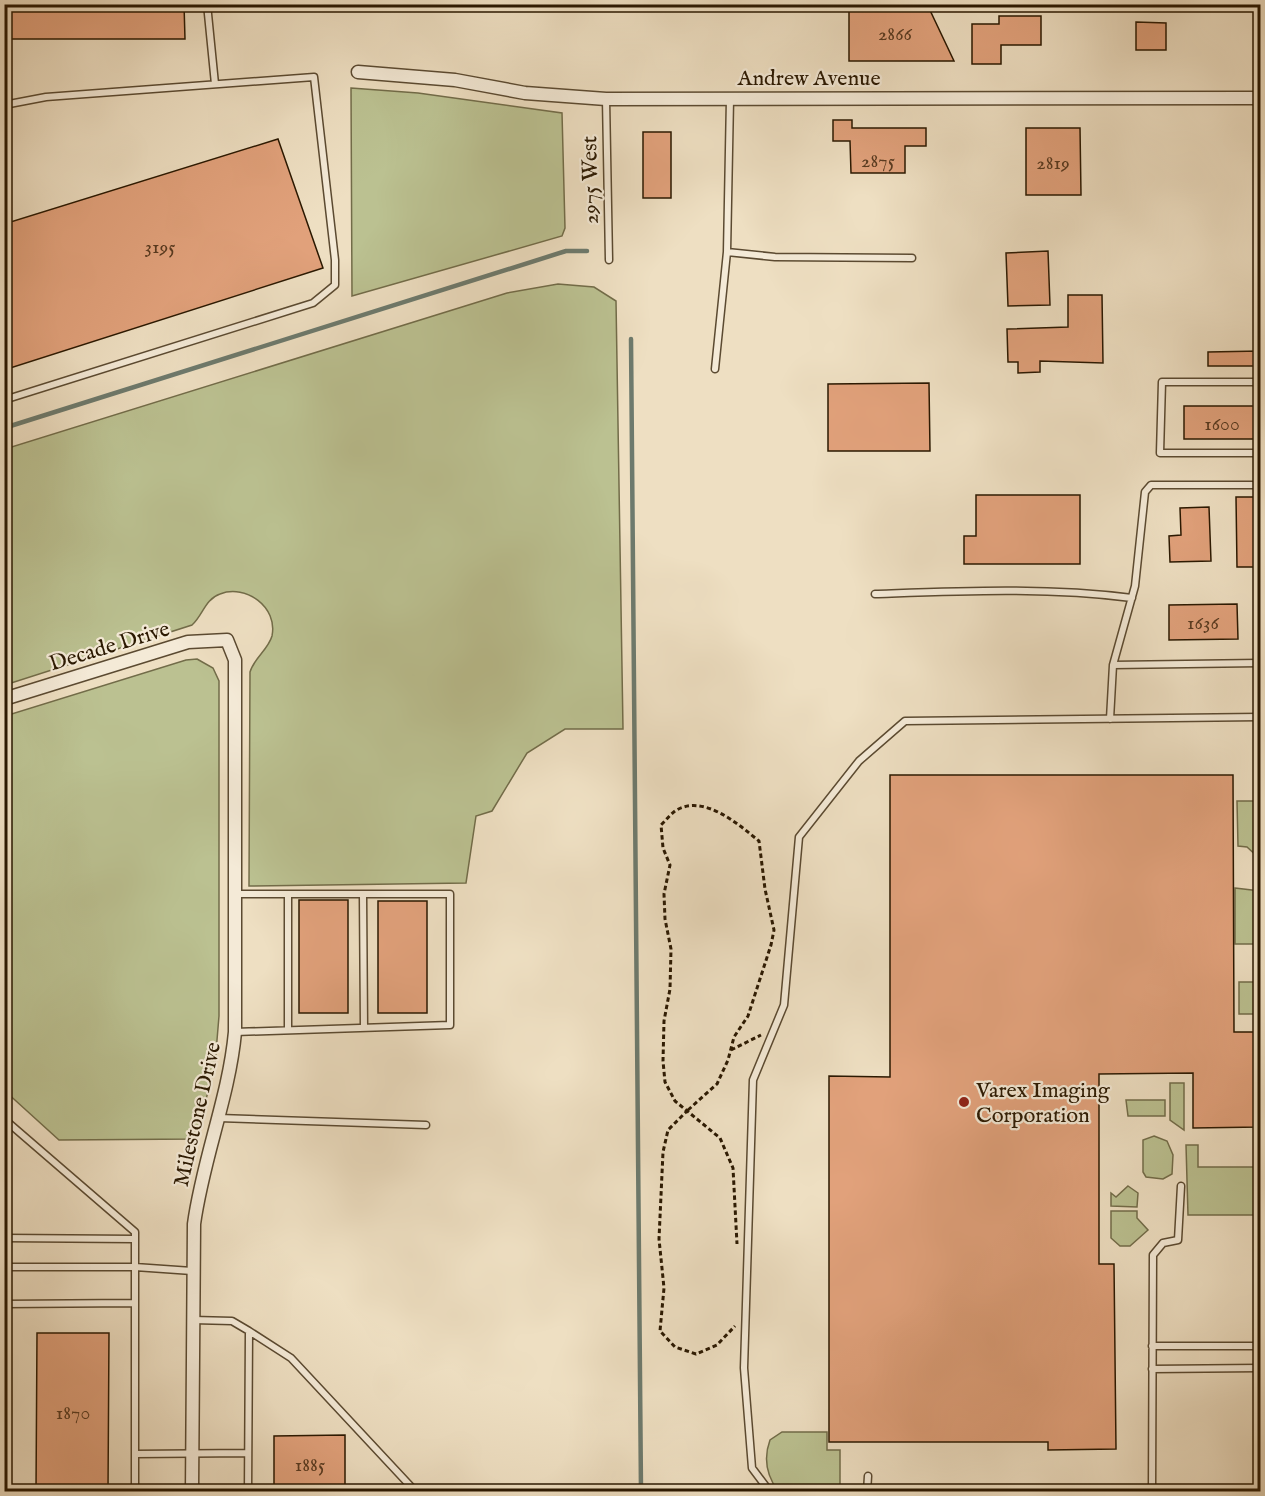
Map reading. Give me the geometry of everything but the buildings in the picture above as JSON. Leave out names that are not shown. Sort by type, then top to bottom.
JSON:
[{"type":"street","name":"Andrew Avenue","points":[[358,72],[454,80],[525,93],[606,99],[1260,98]]},
{"type":"street","name":"Decade Drive","points":[[4,699],[188,642],[227,640]]},
{"type":"street","name":"Milestone Drive","points":[[192,1491],[192,1271],[199,1187],[230,1076],[236,1032],[236,671],[232,649],[227,640]]},
{"type":"lane","points":[[207,4],[215,84]]},
{"type":"lane","points":[[4,105],[46,97],[314,77],[335,260],[335,285],[313,303],[4,400]]},
{"type":"lane","points":[[714,369],[727,252],[730,98]]},
{"type":"lane","name":"2975 West","points":[[606,99],[609,260]]},
{"type":"lane","points":[[727,252],[775,257],[912,258]]},
{"type":"lane","points":[[1260,382],[1162,382],[1160,453],[1260,453]]},
{"type":"lane","points":[[1110,719],[1113,665],[1132,598],[1145,492],[1151,485],[1260,485]]},
{"type":"lane","points":[[875,594],[995,589],[1082,592],[1132,598]]},
{"type":"lane","points":[[1113,665],[1260,663]]},
{"type":"lane","points":[[770,1491],[752,1468],[744,1368],[753,1080],[784,1005],[800,837],[859,761],[905,721],[1260,717]]},
{"type":"lane","points":[[236,894],[450,894],[450,1025],[236,1032]]},
{"type":"lane","points":[[288,895],[288,1030]]},
{"type":"lane","points":[[363,895],[364,1028]]},
{"type":"lane","points":[[219,1118],[426,1125]]},
{"type":"lane","points":[[4,1119],[76,1178],[135,1232],[135,1491]]},
{"type":"lane","points":[[1152,1491],[1153,1255],[1163,1243],[1178,1240],[1181,1186]]},
{"type":"lane","points":[[4,1238],[135,1239]]},
{"type":"lane","points":[[4,1267],[135,1267],[192,1271]]},
{"type":"lane","points":[[4,1304],[135,1303]]},
{"type":"lane","points":[[192,1320],[232,1321],[291,1358],[416,1491]]},
{"type":"lane","points":[[248,1491],[249,1331]]},
{"type":"lane","points":[[1152,1346],[1260,1346]]},
{"type":"lane","points":[[1152,1369],[1260,1368]]},
{"type":"lane","points":[[135,1454],[248,1453]]},
{"type":"lane","points":[[867,1491],[868,1476]]},
{"type":"path","points":[[736,1316],[735,1326],[717,1345],[696,1354],[675,1347],[660,1330],[664,1288],[659,1258],[659,1228],[663,1152],[668,1130],[688,1110],[717,1084],[734,1037],[748,1016],[774,930],[765,889],[759,841],[728,816],[692,805],[675,811],[661,825],[663,848],[670,865],[664,894],[665,919],[671,949],[663,1061],[665,1082],[675,1101],[688,1110],[720,1138],[733,1168],[735,1234],[738,1249]]},
{"type":"path","points":[[731,1050],[775,1028]]},
{"type":"green space","points":[[351,88],[418,93],[562,113],[565,228],[562,236],[352,296]]},
{"type":"green space","points":[[558,284],[594,287],[616,301],[623,729],[565,729],[527,753],[492,811],[476,816],[466,883],[249,886],[250,672],[270,641],[273,625],[265,607],[249,595],[240,592],[220,594],[207,603],[192,625],[5,685],[5,449],[507,293]]},
{"type":"green space","points":[[197,659],[213,668],[219,681],[219,1016],[215,1064],[196,1139],[59,1140],[5,1091],[5,716],[186,660]]},
{"type":"green space","points":[[1237,801],[1260,801],[1260,859],[1247,847],[1238,846]]},
{"type":"green space","points":[[1235,888],[1260,891],[1260,950],[1259,944],[1235,944]]},
{"type":"green space","points":[[1239,982],[1260,982],[1260,1014],[1239,1014]]},
{"type":"green space","points":[[1170,1083],[1184,1083],[1184,1130],[1170,1120]]},
{"type":"green space","points":[[1126,1100],[1165,1100],[1165,1116],[1128,1116]]},
{"type":"green space","points":[[1154,1136],[1167,1141],[1173,1155],[1172,1174],[1163,1179],[1146,1177],[1143,1172],[1143,1140]]},
{"type":"green space","points":[[1186,1145],[1198,1145],[1198,1167],[1254,1167],[1255,1145],[1260,1145],[1260,1215],[1188,1215]]},
{"type":"green space","points":[[1128,1186],[1138,1193],[1137,1207],[1111,1206],[1111,1193],[1116,1197]]},
{"type":"green space","points":[[1111,1211],[1137,1211],[1137,1218],[1148,1230],[1130,1246],[1120,1246],[1111,1238]]},
{"type":"green space","points":[[782,1432],[827,1432],[827,1450],[840,1450],[840,1491],[778,1491],[769,1473],[767,1454],[770,1440]]},
{"type":"waterway","points":[[4,428],[566,251],[587,251]]},
{"type":"waterway","points":[[631,339],[641,1492]]},
{"type":"place","name":"Varex Imaging Corporation","points":[[964,1102]]}]
